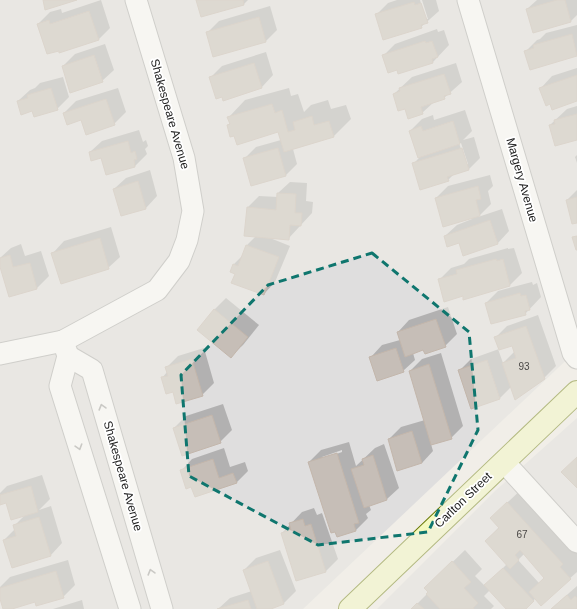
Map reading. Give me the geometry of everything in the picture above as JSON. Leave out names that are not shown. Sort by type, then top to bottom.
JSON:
[{"type":"main road","name":"Carlton Street","points":[[350,609],[577,392]]},
{"type":"street","name":"Shakespeare Avenue","points":[[136,0],[184,158],[193,210],[188,233],[179,261],[158,290],[66,349],[92,370],[162,609]]},
{"type":"street","name":"Margery Avenue","points":[[468,0],[573,353],[577,358]]},
{"type":"street","points":[[0,354],[66,349],[60,386],[130,609]]},
{"type":"street","points":[[504,462],[577,542]]},
{"type":"highlighted area","points":[[372,253],[469,332],[478,430],[428,532],[318,545],[189,476],[181,375],[268,285]]},
{"type":"shaded area","points":[[0,0],[577,0],[577,350],[303,609],[0,609]]},
{"type":"shaded area","points":[[577,418],[577,609],[377,609],[495,491]]},
{"type":"building","points":[[43,0],[77,0],[45,10]]},
{"type":"building","points":[[196,0],[243,0],[244,5],[201,17]]},
{"type":"building","points":[[557,0],[565,0],[571,22],[533,33],[526,9]]},
{"type":"building","points":[[414,2],[415,5],[421,3],[428,23],[421,25],[422,28],[383,40],[375,14]]},
{"type":"building","points":[[89,11],[99,40],[59,53],[59,51],[47,54],[37,24],[49,20],[50,24]]},
{"type":"building","points":[[259,17],[266,42],[213,57],[206,32]]},
{"type":"building","points":[[572,34],[577,56],[530,70],[524,51],[534,48],[533,45]]},
{"type":"building","points":[[425,41],[426,43],[432,41],[438,57],[432,59],[433,63],[398,74],[397,70],[388,73],[382,55]]},
{"type":"building","points":[[94,55],[103,82],[70,93],[62,66]]},
{"type":"building","points":[[254,63],[262,88],[223,101],[222,97],[216,99],[209,77]]},
{"type":"building","points":[[444,74],[451,94],[444,96],[445,99],[421,107],[423,114],[408,119],[405,109],[398,111],[393,94],[400,91],[399,88]]},
{"type":"building","points":[[577,75],[577,101],[552,110],[550,104],[546,106],[539,88]]},
{"type":"building","points":[[51,88],[58,110],[34,117],[32,111],[21,115],[17,101],[28,98],[27,95]]},
{"type":"building","points":[[106,99],[115,125],[86,135],[81,120],[67,125],[63,113]]},
{"type":"building","points":[[272,104],[275,113],[282,110],[288,132],[295,130],[293,122],[312,116],[314,125],[329,121],[334,137],[284,152],[278,132],[237,145],[234,136],[230,137],[227,125],[230,124],[227,117]]},
{"type":"building","points":[[577,114],[577,140],[555,146],[549,125],[555,124],[554,120]]},
{"type":"building","points":[[453,121],[460,144],[418,158],[409,131],[421,126],[423,131]]},
{"type":"building","points":[[128,141],[131,153],[135,151],[137,159],[134,160],[135,167],[106,175],[101,158],[91,161],[89,152]]},
{"type":"building","points":[[278,148],[286,176],[251,186],[243,158]]},
{"type":"building","points":[[462,148],[469,170],[447,177],[449,181],[420,190],[412,163]]},
{"type":"building","points":[[138,181],[146,209],[121,216],[113,189]]},
{"type":"building","points":[[478,186],[481,199],[476,200],[480,216],[443,227],[435,198]]},
{"type":"building","points":[[277,193],[296,194],[295,213],[302,213],[301,226],[290,225],[289,240],[244,236],[247,207],[276,210]]},
{"type":"building","points":[[577,197],[577,223],[572,224],[566,200]]},
{"type":"building","points":[[490,220],[498,244],[463,256],[459,243],[447,247],[444,236]]},
{"type":"building","points":[[577,236],[577,250],[576,250],[572,237]]},
{"type":"building","points":[[100,238],[109,269],[61,284],[51,253]]},
{"type":"building","points":[[246,245],[279,257],[264,295],[231,283],[235,274],[230,272],[233,264],[238,266]]},
{"type":"building","points":[[10,255],[13,267],[30,263],[37,289],[9,297],[0,267],[0,258]]},
{"type":"building","points":[[496,259],[497,261],[503,259],[510,286],[463,300],[463,296],[444,302],[438,279],[457,274],[456,270]]},
{"type":"building","points":[[520,293],[521,296],[526,295],[530,310],[525,311],[526,315],[491,324],[485,303]]},
{"type":"building","points":[[214,309],[248,337],[231,358],[197,330]]},
{"type":"building","points":[[436,319],[446,347],[425,354],[423,350],[405,357],[397,332]]},
{"type":"building","points":[[526,326],[545,379],[515,400],[502,363],[516,358],[512,346],[499,350],[494,337]]},
{"type":"building","points":[[396,348],[404,372],[377,381],[369,357]]},
{"type":"building","points":[[192,359],[203,396],[176,404],[173,392],[166,394],[161,377],[168,376],[165,367]]},
{"type":"building","points":[[487,360],[500,399],[471,409],[458,370]]},
{"type":"building","points":[[429,364],[452,439],[431,445],[409,371]]},
{"type":"building","points":[[212,415],[221,443],[182,456],[173,428]]},
{"type":"building","points":[[412,431],[422,463],[397,471],[388,439]]},
{"type":"building","points":[[337,453],[359,523],[354,524],[356,531],[337,537],[335,532],[331,533],[308,462]]},
{"type":"building","points":[[373,455],[387,500],[364,508],[351,469],[364,465],[362,459]]},
{"type":"building","points":[[577,457],[577,488],[561,472]]},
{"type":"building","points":[[213,459],[219,478],[233,473],[237,483],[195,497],[191,487],[186,489],[180,470]]},
{"type":"building","points":[[31,486],[38,512],[11,520],[6,503],[0,505],[0,495]]},
{"type":"building","points":[[507,502],[563,564],[560,567],[571,579],[541,606],[529,592],[544,578],[520,550],[515,555],[519,560],[510,569],[485,541],[499,528],[490,518]]},
{"type":"building","points":[[39,517],[51,556],[12,568],[3,540],[16,536],[13,525]]},
{"type":"building","points":[[303,519],[305,526],[311,524],[326,572],[296,581],[281,533],[291,530],[289,523]]},
{"type":"building","points":[[268,561],[284,604],[271,609],[257,609],[243,570]]},
{"type":"building","points":[[452,561],[471,582],[464,588],[478,603],[473,608],[474,609],[440,609],[426,594],[428,592],[424,588]]},
{"type":"building","points":[[503,568],[534,601],[526,609],[506,609],[484,585]]},
{"type":"building","points":[[56,571],[64,598],[36,606],[35,602],[12,609],[3,609],[0,599],[0,588]]},
{"type":"building","points":[[567,595],[571,600],[575,596],[577,598],[577,609],[551,609]]},
{"type":"building","points":[[248,600],[251,609],[217,609]]},
{"type":"building","points":[[417,603],[424,609],[411,609]]}]
